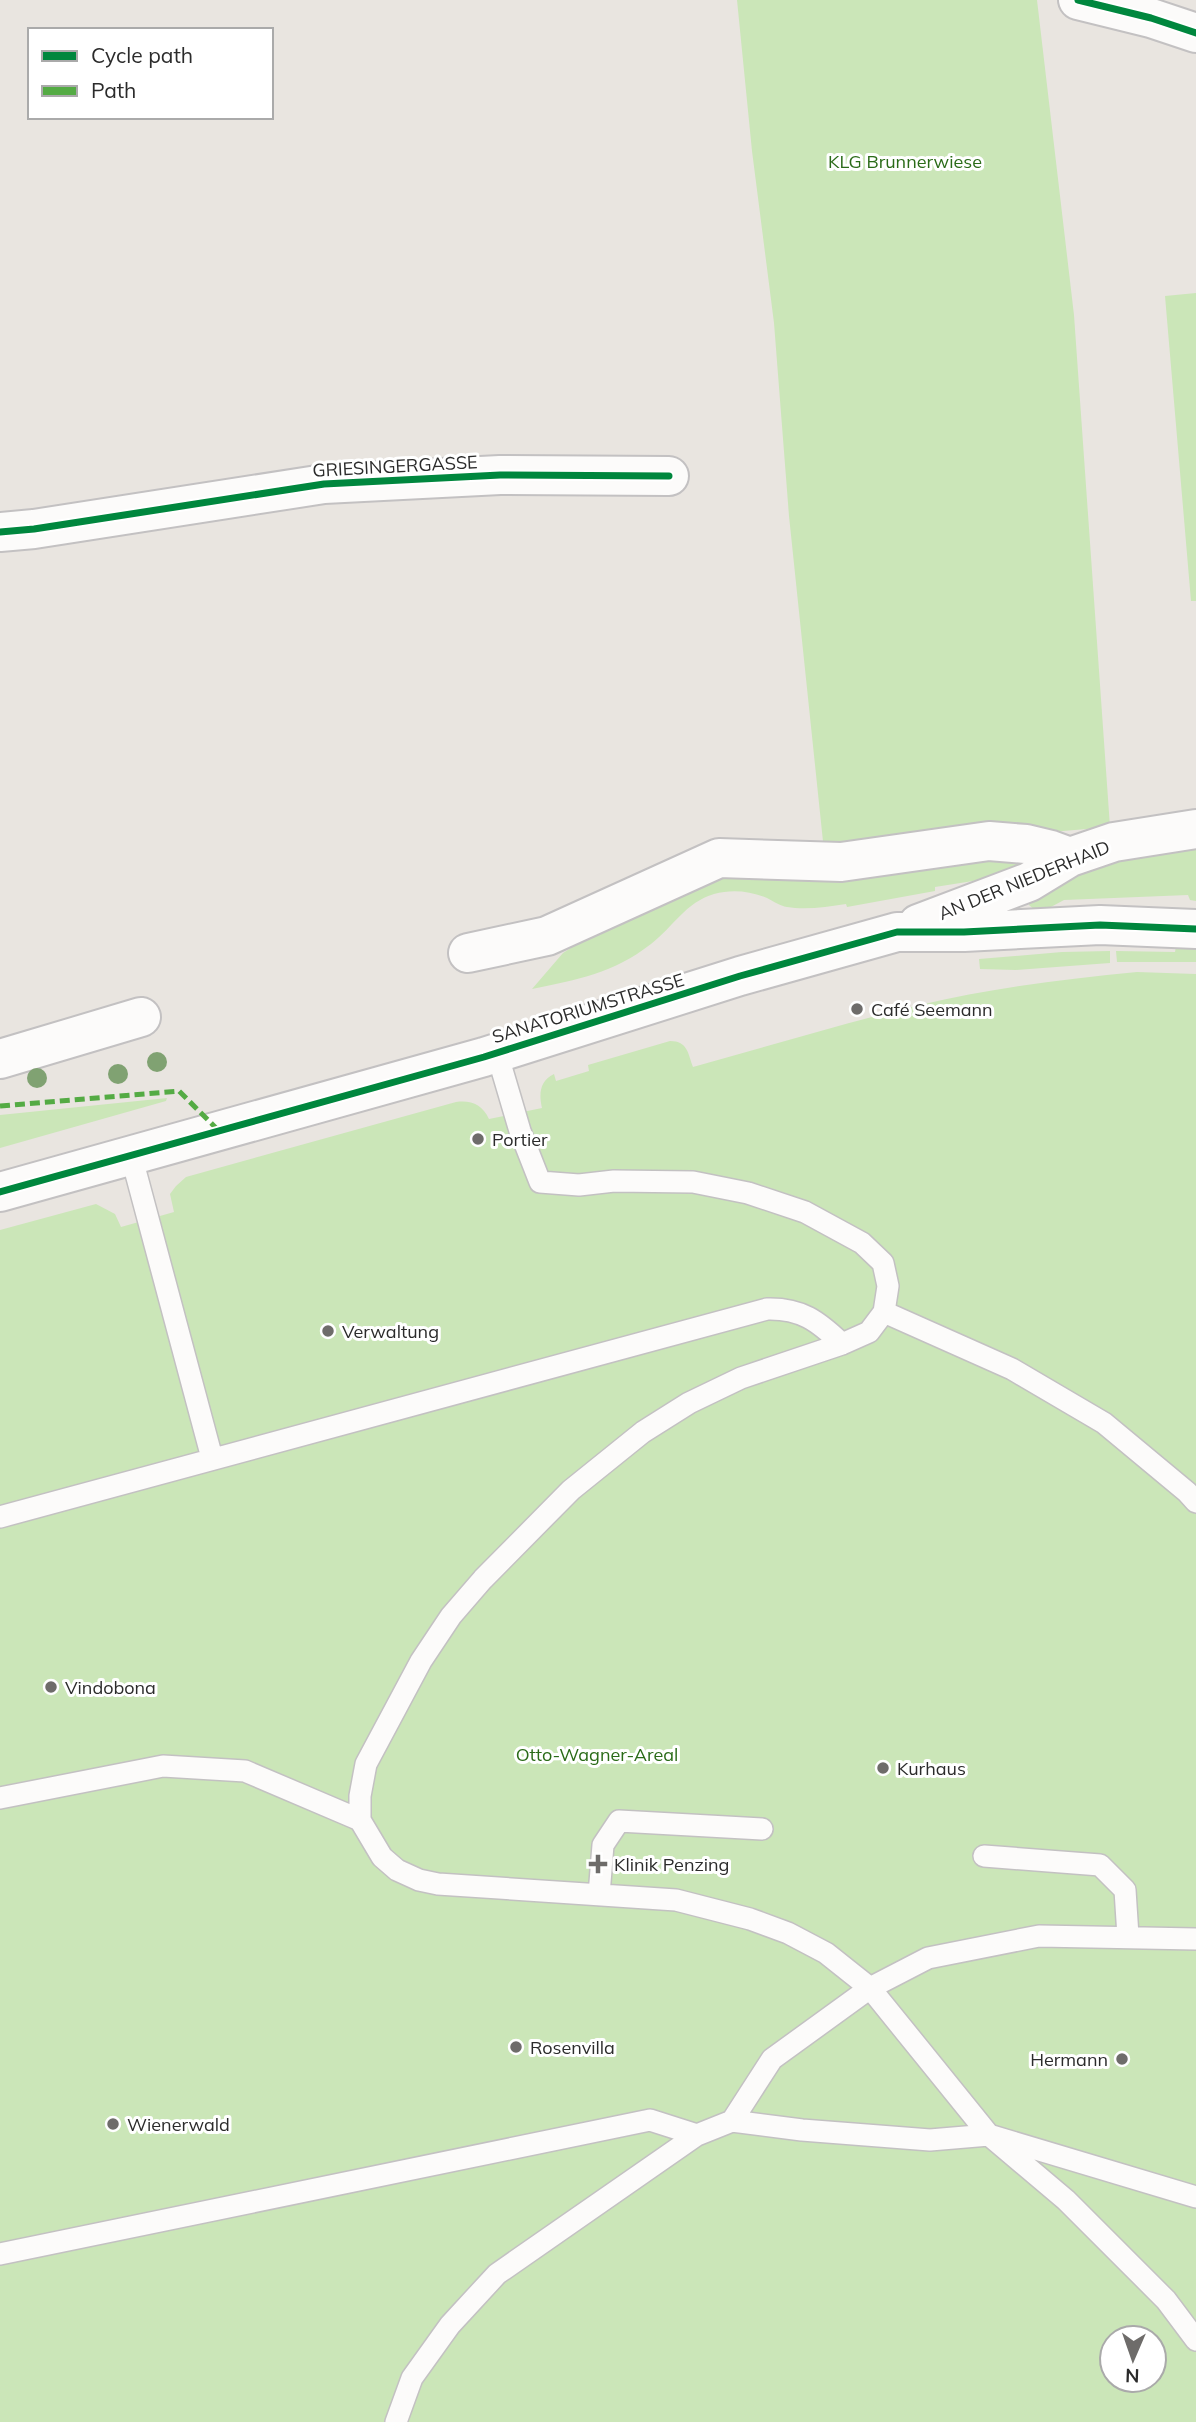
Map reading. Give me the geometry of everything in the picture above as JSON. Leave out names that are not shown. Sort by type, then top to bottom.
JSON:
[{"type":"street","points":[[1078,0],[1150,9],[1196,33]]},
{"type":"street","name":"GRIESINGERGASSE","points":[[0,531],[34,529],[324,484],[500,475],[669,476]]},
{"type":"street","name":"AN DER NIEDERHAID","points":[[897,932],[1030,881],[1070,857],[1114,842],[1196,830]]},
{"type":"street","points":[[468,953],[547,936],[719,858],[841,862],[989,841],[1026,844],[1070,857]]},
{"type":"street","name":"SANATORIUMSTRASSE","points":[[0,1192],[497,1053],[740,976],[897,932],[964,932],[1100,925],[1196,929]]},
{"type":"street","points":[[0,1059],[141,1017]]},
{"type":"lane","points":[[497,1053],[520,1131],[540,1182],[579,1185],[614,1181],[693,1182],[748,1193],[805,1212],[862,1243],[883,1263],[887,1286],[884,1312],[869,1332],[842,1344],[741,1378],[689,1404],[643,1432],[571,1490],[483,1579],[451,1616],[421,1661],[366,1764],[359,1796],[359,1819],[382,1857],[397,1870],[419,1880],[438,1884],[676,1900],[750,1919],[788,1933],[826,1953],[870,1988],[989,2135],[1066,2200],[1166,2300],[1196,2340]]},
{"type":"lane","points":[[131,1155],[212,1458]]},
{"type":"lane","points":[[0,1517],[767,1309],[787,1308],[805,1315],[825,1328],[842,1344]]},
{"type":"lane","points":[[884,1312],[1012,1369],[1104,1423],[1196,1502]]},
{"type":"lane","points":[[0,1797],[163,1766],[245,1770],[359,1819]]},
{"type":"lane","points":[[599,1895],[603,1845],[618,1821],[762,1829]]},
{"type":"lane","points":[[984,1856],[1100,1866],[1125,1890],[1128,1936]]},
{"type":"lane","points":[[732,2121],[772,2059],[870,1988],[928,1958],[1040,1936],[1196,1939]]},
{"type":"lane","points":[[0,2254],[650,2120],[697,2134]]},
{"type":"lane","points":[[397,2422],[412,2378],[450,2325],[497,2274],[697,2134],[732,2121],[802,2130],[930,2140],[989,2135],[1196,2197]]},
{"type":"green space","name":"KLG Brunnerwiese","points":[[737,0],[1037,0],[1074,315],[1110,827],[824,851],[789,516],[774,323],[752,151]]},
{"type":"green space","points":[[1196,293],[1196,601],[1191,601],[1165,296]]},
{"type":"green space","points":[[1196,843],[1196,901],[1190,900],[1188,895],[1064,900],[1036,911],[1029,905],[1030,901],[1102,861]]},
{"type":"green space","points":[[985,853],[1022,860],[1022,867],[1011,875],[935,887],[935,891],[847,907],[846,904],[794,908],[748,892],[714,894],[695,903],[651,944],[623,962],[580,978],[532,989],[563,953],[650,897],[697,875]]},
{"type":"green space","points":[[1196,944],[1196,962],[1117,962],[1116,951],[1175,952],[1176,946]]},
{"type":"green space","points":[[1110,951],[1110,963],[1016,970],[980,969],[979,959],[1062,952]]},
{"type":"green space","name":"Otto-Wagner-Areal","points":[[1137,972],[1196,974],[1196,2422],[0,2422],[0,1230],[96,1204],[115,1214],[121,1227],[174,1212],[170,1194],[186,1177],[456,1102],[476,1104],[489,1119],[542,1108],[541,1089],[545,1080],[554,1074],[556,1081],[589,1071],[588,1065],[670,1041],[684,1046],[693,1067],[920,1005],[1028,985]]},
{"type":"green space","points":[[167,1098],[166,1101],[0,1148],[0,1115]]},
{"type":"marked path","points":[[0,1106],[179,1091],[219,1131]]},
{"type":"cycle path","points":[[1078,0],[1151,18],[1196,33]]},
{"type":"cycle path","points":[[0,532],[324,484],[500,475],[669,476]]},
{"type":"cycle path","points":[[0,1192],[484,1057],[740,976],[897,932],[964,932],[1100,925],[1196,929]]},
{"type":"place","name":"Café Seemann","points":[[857,1009]]},
{"type":"place","name":"Portier","points":[[478,1139]]},
{"type":"place","name":"Verwaltung","points":[[328,1331]]},
{"type":"place","name":"Vindobona","points":[[51,1687]]},
{"type":"place","name":"Kurhaus","points":[[883,1768]]},
{"type":"place","name":"Klinik Penzing","points":[[598,1864]]},
{"type":"place","name":"Rosenvilla","points":[[516,2047]]},
{"type":"place","name":"Hermann","points":[[1122,2059]]},
{"type":"place","name":"Wienerwald","points":[[113,2124]]}]
